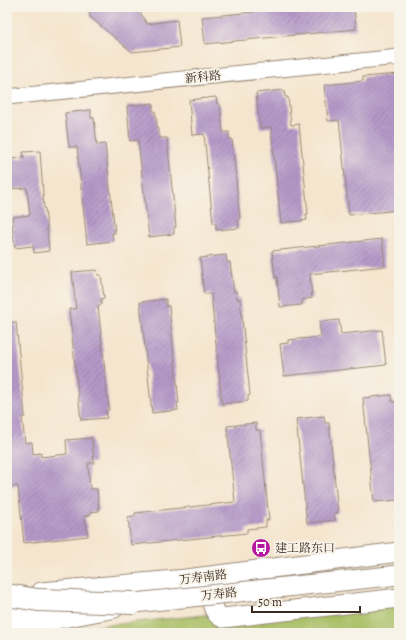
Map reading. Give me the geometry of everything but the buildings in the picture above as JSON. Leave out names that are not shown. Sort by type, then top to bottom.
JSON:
[{"type":"highway","points":[[7,595],[38,600],[134,603]]},
{"type":"highway","points":[[7,624],[33,622],[134,603]]},
{"type":"main road","name":"万寿南路","points":[[7,595],[210,576],[399,552]]},
{"type":"main road","points":[[210,576],[214,611],[218,616],[223,618],[399,598]]},
{"type":"main road","name":"万寿路","points":[[134,603],[399,576]]},
{"type":"main road","points":[[7,610],[22,608],[51,591]]},
{"type":"street","name":"新科路","points":[[7,97],[399,57]]},
{"type":"green space","points":[[399,595],[399,633],[29,633]]},
{"type":"place","name":"建工路东口","points":[[261,548]]}]
